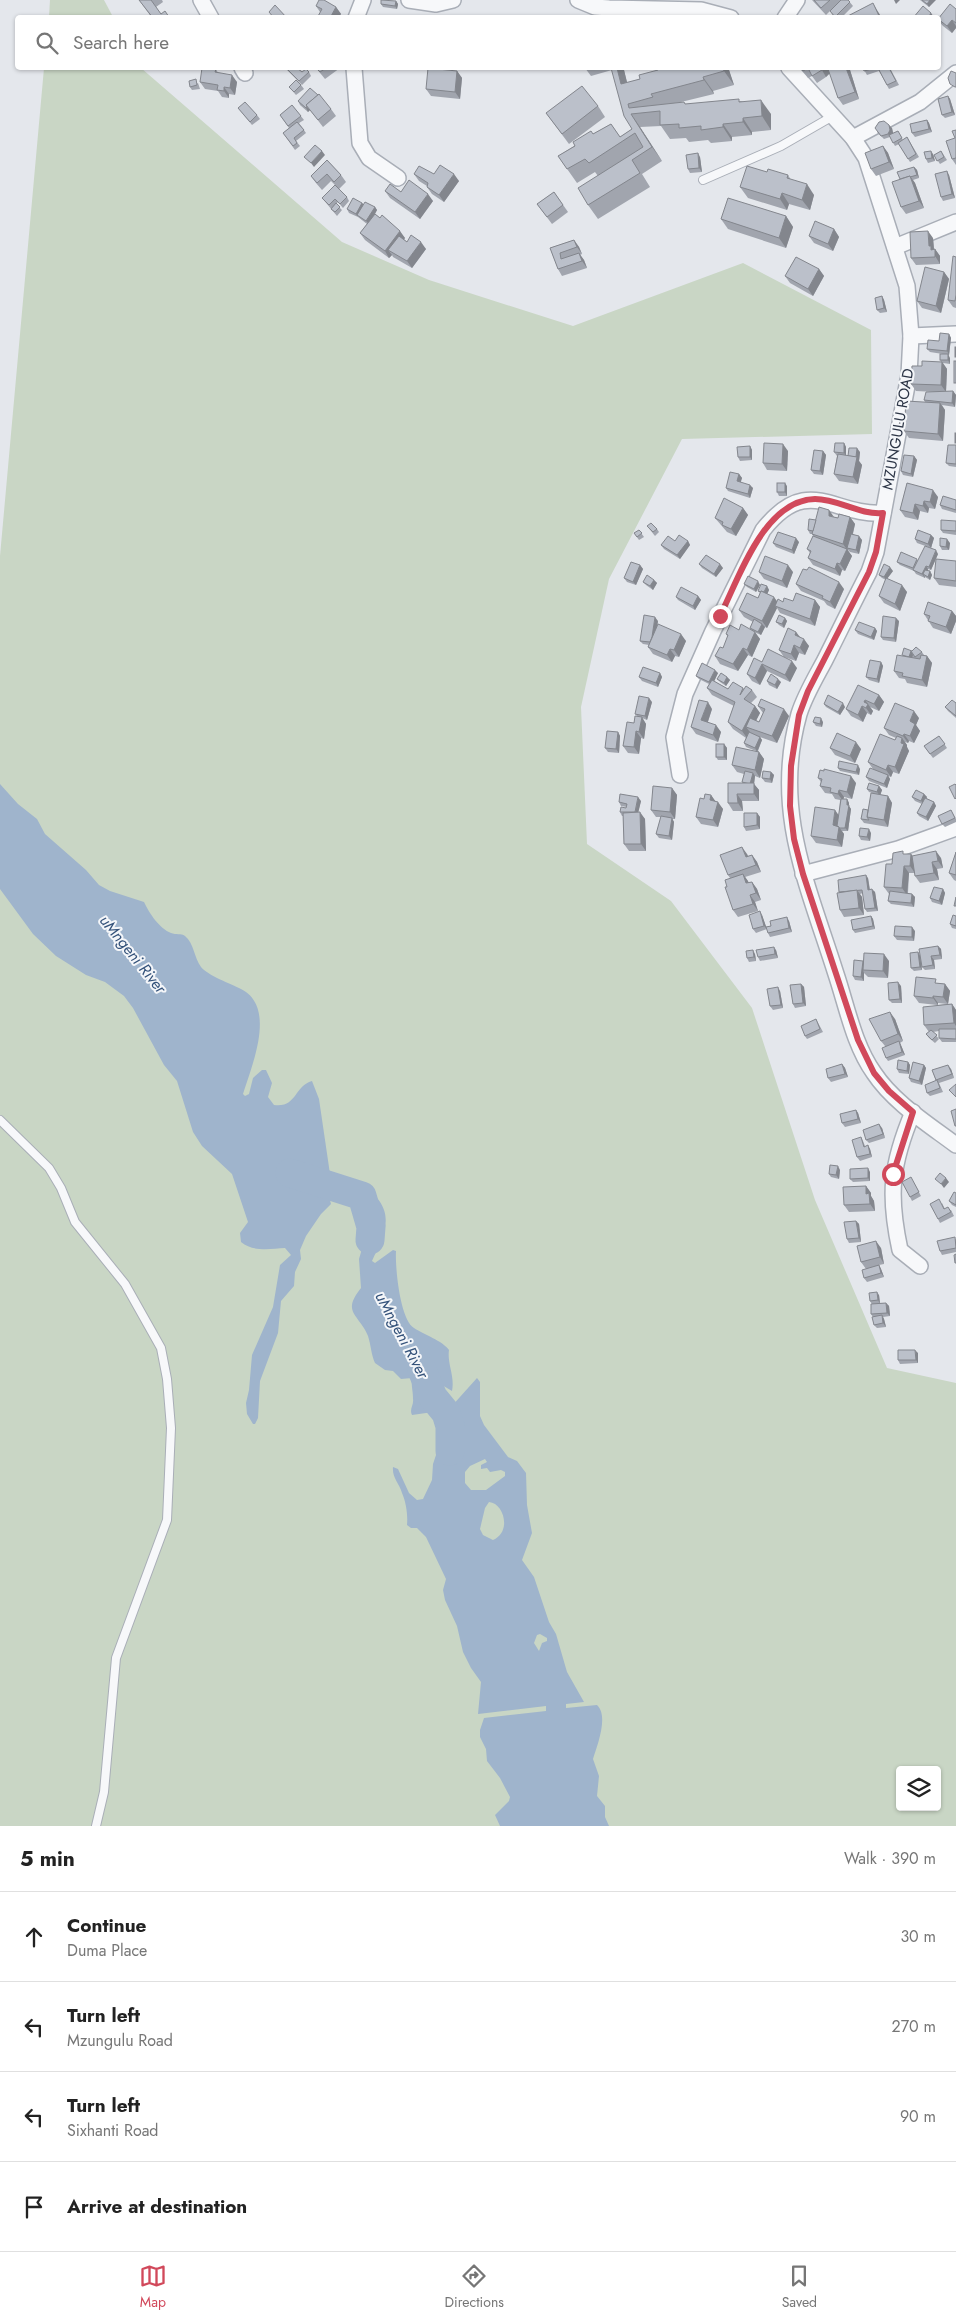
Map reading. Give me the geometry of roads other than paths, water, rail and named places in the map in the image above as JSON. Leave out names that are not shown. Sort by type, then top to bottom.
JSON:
[{"type":"street","points":[[200,0],[209,15]]},
{"type":"street","points":[[357,15],[363,0]]},
{"type":"street","points":[[409,0],[436,4],[453,0]]},
{"type":"street","points":[[578,0],[602,8],[701,10],[723,15]]},
{"type":"street","points":[[787,15],[797,0]]},
{"type":"street","points":[[354,70],[360,143],[369,158],[398,178]]},
{"type":"street","name":"MZUNGULU ROAD","points":[[791,70],[853,138],[866,158],[873,174],[907,286],[911,336],[909,375],[876,552],[869,572],[808,691],[799,715],[792,750],[790,799],[794,839],[803,874],[854,1029],[867,1061],[889,1091],[956,1145]]},
{"type":"street","points":[[853,138],[920,102],[956,73]]},
{"type":"street","points":[[895,247],[956,222]]},
{"type":"street","points":[[911,336],[956,334]]},
{"type":"street","points":[[680,775],[674,737],[685,694],[731,594],[769,524],[786,509],[815,499],[863,512],[883,513]]},
{"type":"street","points":[[803,874],[898,849],[956,828]]},
{"type":"street","points":[[913,1112],[893,1174],[892,1197],[900,1250],[920,1266]]},
{"type":"lane","points":[[703,180],[781,146],[833,116]]},
{"type":"lane","points":[[0,1120],[49,1168],[61,1188],[75,1222],[125,1284],[161,1348],[167,1379],[171,1428],[167,1520],[116,1658],[104,1792],[96,1826]]},
{"type":"water","points":[[0,784],[18,804],[37,819],[45,834],[86,870],[99,885],[110,891],[144,902],[152,916],[163,928],[171,933],[183,935],[188,939],[204,970],[241,989],[252,997],[258,1009],[260,1022],[259,1037],[252,1068],[243,1094],[245,1096],[249,1094],[253,1078],[262,1070],[266,1070],[272,1083],[268,1097],[274,1105],[287,1103],[302,1087],[312,1081],[319,1099],[330,1174],[328,1193],[331,1204],[321,1214],[306,1236],[300,1250],[301,1259],[295,1272],[294,1286],[281,1301],[278,1333],[260,1381],[258,1418],[255,1424],[253,1424],[247,1414],[246,1403],[252,1355],[273,1307],[280,1265],[291,1255],[285,1248],[256,1249],[241,1242],[240,1233],[248,1222],[232,1174],[202,1146],[193,1132],[177,1081],[164,1065],[133,1008],[124,996],[105,982],[86,975],[56,956],[33,934],[0,889]]},
{"type":"water","points":[[370,1198],[377,1198],[385,1214],[386,1222],[385,1230],[372,1261],[375,1263],[393,1250],[396,1251],[399,1292],[409,1323],[449,1350],[453,1380],[452,1391],[442,1385],[438,1395],[439,1408],[433,1412],[412,1415],[412,1378],[401,1379],[393,1371],[385,1370],[375,1363],[368,1336],[352,1308],[355,1296],[361,1288],[359,1259],[368,1228],[363,1214],[364,1203]]},
{"type":"water","points":[[477,1378],[480,1382],[480,1416],[484,1425],[508,1457],[517,1461],[526,1473],[527,1505],[532,1533],[522,1560],[534,1577],[549,1622],[556,1634],[567,1672],[584,1702],[566,1704],[566,1708],[597,1705],[602,1716],[601,1731],[593,1759],[599,1776],[597,1796],[605,1806],[605,1817],[609,1826],[500,1826],[495,1815],[509,1801],[510,1797],[500,1778],[487,1761],[486,1749],[480,1737],[484,1718],[546,1711],[546,1706],[478,1714],[481,1682],[463,1652],[457,1626],[445,1600],[443,1590],[446,1579],[426,1537],[417,1528],[411,1528],[407,1525],[406,1504],[393,1467],[398,1469],[409,1493],[417,1500],[423,1499],[432,1480],[433,1464],[442,1437],[442,1417]],"holes":[[[485,1459],[487,1462],[481,1465],[481,1469],[487,1468],[490,1472],[501,1470],[505,1472],[505,1476],[486,1490],[471,1490],[465,1483],[465,1472],[470,1466]],[[489,1502],[494,1504],[499,1507],[504,1518],[502,1531],[493,1540],[483,1535],[480,1529],[485,1508]],[[540,1634],[547,1638],[547,1641],[542,1643],[539,1651],[534,1643],[537,1635]]]},
{"type":"waterway","name":"uMngeni River","points":[[290,1173],[362,1196],[371,1227],[370,1240]]},
{"type":"waterway","name":"uMngeni River","points":[[422,1370],[433,1397],[446,1413],[450,1426],[450,1451]]}]
